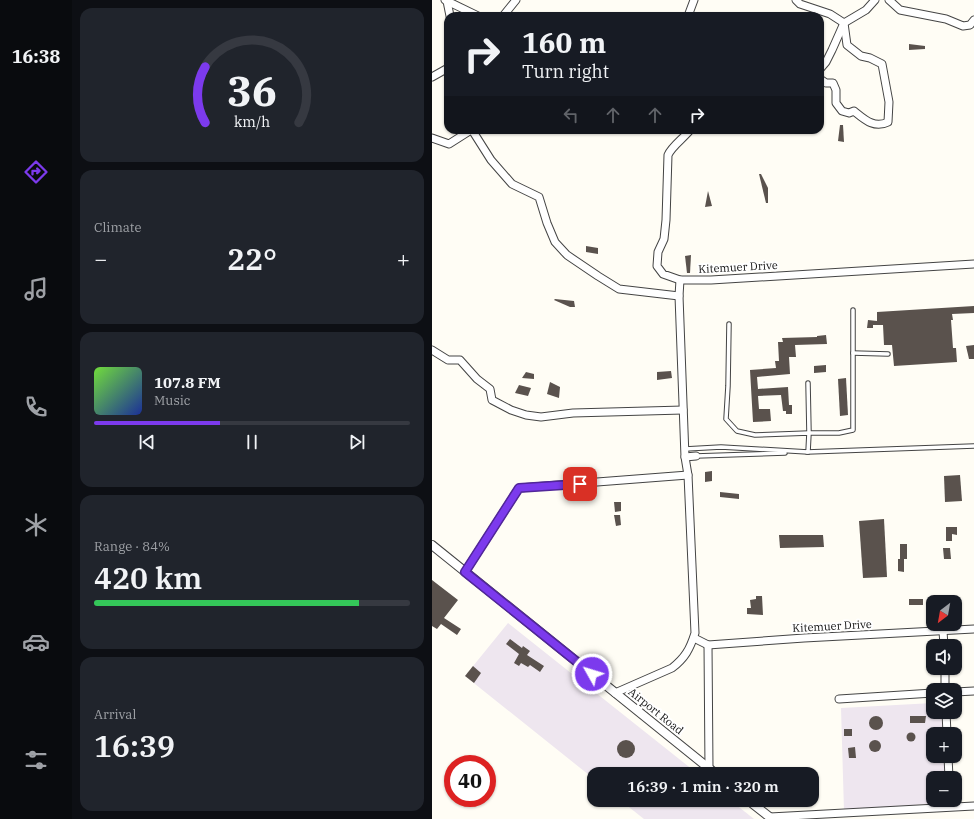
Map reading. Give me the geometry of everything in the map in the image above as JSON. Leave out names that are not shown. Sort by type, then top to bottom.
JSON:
[{"type":"street","points":[[506,12],[516,0]]},
{"type":"street","points":[[690,12],[694,0]]},
{"type":"street","points":[[796,0],[800,4],[830,14],[844,23],[847,45],[861,56],[870,58],[882,64],[889,102],[888,122],[877,124],[870,123],[854,110],[849,113],[842,111],[836,103],[836,90],[833,83],[824,82]]},
{"type":"street","points":[[824,64],[844,23],[866,10],[875,0]]},
{"type":"street","points":[[889,0],[900,10],[946,19],[963,26],[970,25],[974,20]]},
{"type":"street","points":[[446,1],[449,12]]},
{"type":"street","points":[[446,1],[469,12]]},
{"type":"street","points":[[432,77],[444,70]]},
{"type":"street","points":[[432,138],[449,144],[465,134]]},
{"type":"street","points":[[474,134],[491,160],[512,184],[539,197],[555,242],[567,255],[619,289],[679,296]]},
{"type":"street","points":[[615,693],[672,668],[680,662],[691,648],[695,634],[688,475],[684,449],[679,296],[680,280],[664,274],[657,266],[658,256],[664,239],[668,155],[670,150],[677,145],[687,134]]},
{"type":"street","name":"Kitemuer Drive","points":[[680,280],[711,280],[974,264]]},
{"type":"street","points":[[432,350],[448,360],[460,360],[490,389],[492,400],[511,410],[526,415],[540,417],[573,413],[683,410]]},
{"type":"street","points":[[685,457],[696,456]]},
{"type":"street","points":[[465,572],[519,488],[688,475]]},
{"type":"street","name":"Airport Road","points":[[432,545],[708,767]]},
{"type":"street","name":"Kitemuer Drive","points":[[962,630],[974,629]]},
{"type":"street","points":[[943,631],[944,639]]},
{"type":"street","name":"Kitemuer Drive","points":[[708,645],[804,638],[943,631]]},
{"type":"street","points":[[694,638],[708,645],[709,767]]},
{"type":"street","points":[[962,692],[974,691]]},
{"type":"street","points":[[839,699],[926,693]]},
{"type":"street","points":[[962,805],[974,806]]},
{"type":"street","points":[[757,807],[771,818],[926,806]]},
{"type":"lane","points":[[729,324],[726,419],[737,431],[756,435],[839,433],[853,430],[853,310]]},
{"type":"lane","points":[[853,353],[888,354]]},
{"type":"lane","points":[[808,383],[808,452]]},
{"type":"lane","points":[[696,456],[974,446]]},
{"type":"lane","points":[[684,449],[721,447],[808,452]]},
{"type":"shaded area","points":[[508,623],[689,767],[587,767],[587,773],[465,676]]},
{"type":"shaded area","points":[[926,703],[926,719],[942,719],[942,727],[926,727],[926,763],[946,763],[946,771],[926,771],[926,804],[844,811],[841,708]]},
{"type":"shaded area","points":[[629,807],[739,807],[754,819],[644,819]]},
{"type":"building","points":[[909,44],[925,46],[925,49],[909,50]]},
{"type":"building","points":[[840,125],[843,125],[844,142],[838,141]]},
{"type":"building","points":[[759,174],[761,174],[768,188],[768,203],[766,203]]},
{"type":"building","points":[[708,191],[712,206],[705,207]]},
{"type":"building","points":[[586,246],[598,248],[598,254],[586,252]]},
{"type":"building","points":[[691,255],[690,273],[687,273],[685,256]]},
{"type":"building","points":[[554,300],[574,301],[575,307],[570,307]]},
{"type":"building","points":[[974,306],[974,313],[952,314],[953,348],[956,348],[957,362],[894,366],[892,345],[884,345],[883,325],[873,325],[873,328],[867,328],[868,320],[877,321],[877,312]]},
{"type":"building","points":[[826,335],[827,344],[795,345],[796,357],[789,357],[790,374],[757,377],[758,389],[788,387],[789,405],[792,405],[792,414],[786,414],[786,411],[783,411],[781,395],[758,396],[759,409],[770,409],[771,421],[753,422],[750,370],[776,368],[775,361],[779,361],[778,342],[783,342],[782,338],[817,337]]},
{"type":"building","points":[[974,345],[974,359],[969,359],[966,346]]},
{"type":"building","points":[[826,365],[826,372],[814,373],[814,366]]},
{"type":"building","points":[[671,371],[672,378],[657,380],[657,372]]},
{"type":"building","points":[[526,372],[534,374],[534,379],[522,378]]},
{"type":"building","points":[[846,378],[848,415],[840,416],[838,379]]},
{"type":"building","points":[[550,382],[560,387],[559,398],[547,394]]},
{"type":"building","points":[[519,385],[531,388],[528,396],[515,393]]},
{"type":"building","points":[[712,471],[712,481],[705,482],[705,472]]},
{"type":"building","points":[[960,475],[962,501],[945,502],[944,476]]},
{"type":"building","points":[[720,492],[739,494],[739,499],[720,497]]},
{"type":"building","points":[[614,502],[621,502],[621,511],[615,512]]},
{"type":"building","points":[[614,515],[620,515],[621,525],[616,526]]},
{"type":"building","points":[[884,519],[887,577],[863,578],[859,521]]},
{"type":"building","points":[[946,527],[957,527],[957,535],[952,534],[952,541],[946,541]]},
{"type":"building","points":[[779,535],[823,535],[824,547],[780,548]]},
{"type":"building","points":[[900,544],[907,544],[907,559],[900,559]]},
{"type":"building","points":[[943,548],[950,548],[951,559],[944,559]]},
{"type":"building","points":[[898,559],[904,559],[904,572],[898,571]]},
{"type":"building","points":[[432,580],[458,600],[444,618],[461,629],[457,635],[441,624],[437,629],[432,626]]},
{"type":"building","points":[[756,596],[762,596],[763,615],[747,614],[747,608],[751,608],[750,600],[756,599]]},
{"type":"building","points":[[909,599],[923,599],[923,605],[909,605]]},
{"type":"building","points":[[510,639],[522,648],[523,646],[530,651],[527,655],[544,666],[540,672],[530,665],[528,667],[521,663],[519,666],[514,663],[519,654],[506,644]]},
{"type":"building","points":[[473,666],[481,673],[474,683],[465,676]]},
{"type":"building","points":[[876,716],[881,718],[883,723],[881,728],[876,730],[871,728],[869,723],[871,718]]},
{"type":"building","points":[[910,716],[926,716],[925,723],[910,723]]},
{"type":"building","points":[[844,729],[852,729],[852,736],[844,736]]},
{"type":"building","points":[[911,732],[916,737],[911,742],[906,737]]},
{"type":"building","points":[[626,740],[632,743],[635,749],[632,755],[626,758],[620,755],[617,749],[620,743]]},
{"type":"building","points":[[873,740],[877,740],[881,746],[877,752],[873,752],[869,748],[869,744]]},
{"type":"building","points":[[855,747],[856,758],[849,758],[848,748]]},
{"type":"route","points":[[580,484],[519,488],[465,572],[592,674]]}]
